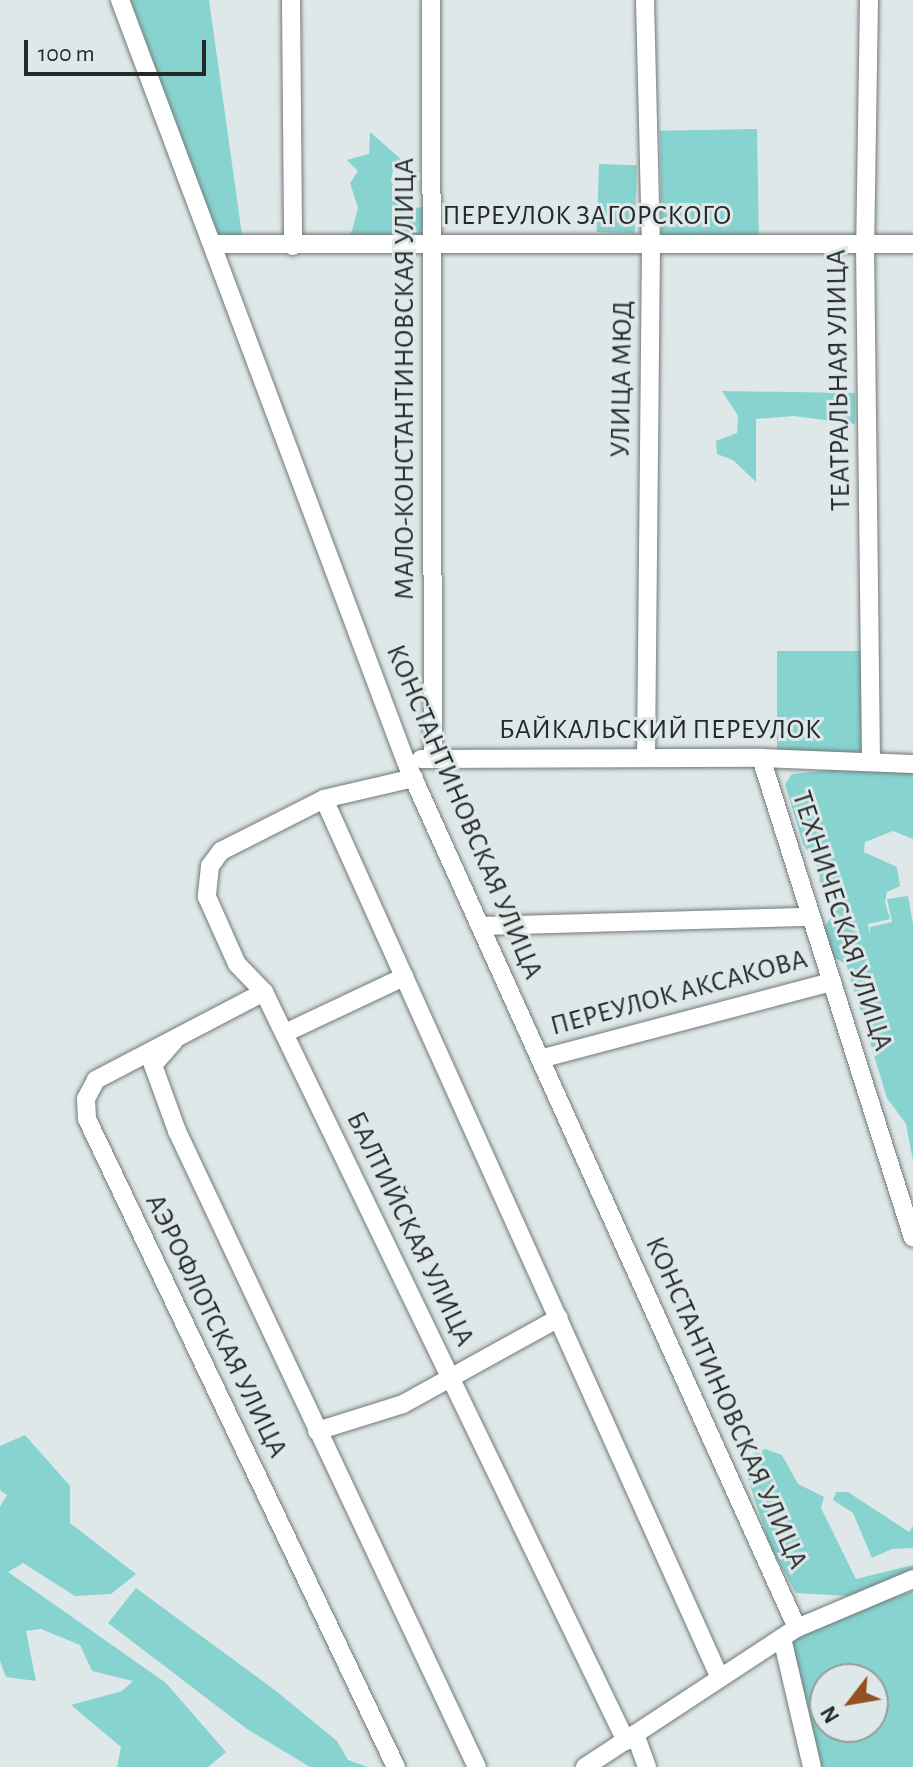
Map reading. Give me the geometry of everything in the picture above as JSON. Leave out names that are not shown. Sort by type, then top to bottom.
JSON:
[{"type":"street","name":"КОНСТАНТИНОВСКАЯ УЛИЦА","points":[[120,0],[410,770],[540,1059],[789,1633],[812,1767]]},
{"type":"street","points":[[291,0],[293,246]]},
{"type":"street","name":"МАЛО-КОНСТАНТИНОВСКАЯ УЛИЦА","points":[[431,0],[433,757]]},
{"type":"street","name":"УЛИЦА МЮД","points":[[645,0],[651,246],[646,758]]},
{"type":"street","name":"ТЕАТРАЛЬНАЯ УЛИЦА","points":[[869,0],[865,245],[871,759]]},
{"type":"street","name":"ПЕРЕУЛОК ЗАГОРСКОГО","points":[[213,244],[913,244]]},
{"type":"street","name":"БАЙКАЛЬСКИЙ ПЕРЕУЛОК","points":[[324,799],[410,770],[433,757],[871,759],[913,764]]},
{"type":"street","name":"ТЕХНИЧЕСКАЯ УЛИЦА","points":[[761,758],[913,1238]]},
{"type":"street","points":[[324,799],[720,1678]]},
{"type":"street","name":"БАЛТИЙСКАЯ УЛИЦА","points":[[324,799],[221,851],[210,866],[207,897],[219,932],[237,964],[264,992],[285,1033],[452,1380],[647,1767]]},
{"type":"street","points":[[480,926],[811,917]]},
{"type":"street","points":[[285,1033],[404,977]]},
{"type":"street","name":"ПЕРЕУЛОК АКСАКОВА","points":[[540,1059],[832,982]]},
{"type":"street","name":"АЭРОФЛОТСКАЯ УЛИЦА","points":[[264,992],[96,1080],[86,1099],[87,1119],[396,1767]]},
{"type":"street","points":[[179,1036],[153,1065],[158,1085],[317,1431],[477,1767]]},
{"type":"street","points":[[317,1431],[403,1404],[452,1380],[559,1318]]},
{"type":"street","points":[[585,1767],[789,1633],[913,1579]]},
{"type":"shaded area","points":[[131,0],[209,0],[242,235],[216,237]]},
{"type":"shaded area","points":[[757,129],[759,239],[662,241],[660,131]]},
{"type":"shaded area","points":[[370,132],[402,160],[394,165],[391,181],[400,198],[411,208],[425,207],[421,240],[344,239],[352,231],[358,208],[350,183],[358,171],[347,160],[369,154]]},
{"type":"shaded area","points":[[599,164],[637,165],[635,233],[597,232]]},
{"type":"shaded area","points":[[722,391],[855,393],[855,424],[794,416],[756,419],[756,482],[733,460],[717,454],[716,441],[737,433],[738,416]]},
{"type":"shaded area","points":[[777,651],[865,651],[865,756],[777,756]]},
{"type":"shaded area","points":[[831,770],[913,773],[913,839],[893,831],[865,842],[864,852],[897,867],[900,886],[887,892],[885,902],[890,919],[868,924],[870,935],[870,927],[892,922],[887,899],[908,896],[913,924],[913,1161],[906,1124],[887,1098],[846,964],[833,957],[823,928],[841,905],[820,886],[819,869],[803,844],[785,784],[792,774]]},
{"type":"shaded area","points":[[25,1435],[70,1486],[70,1523],[136,1574],[111,1594],[75,1596],[23,1563],[8,1572],[166,1683],[226,1752],[208,1767],[117,1767],[121,1747],[71,1705],[122,1691],[133,1681],[92,1671],[80,1645],[41,1629],[26,1631],[36,1681],[6,1677],[0,1661],[0,1507],[7,1495],[0,1490],[0,1446]]},
{"type":"shaded area","points":[[765,1449],[782,1455],[798,1484],[824,1497],[821,1508],[856,1579],[913,1565],[913,1576],[849,1596],[796,1593],[770,1546],[748,1479],[756,1465],[750,1456]]},
{"type":"shaded area","points":[[836,1492],[848,1492],[909,1532],[913,1526],[913,1548],[892,1549],[872,1558],[853,1513],[833,1500]]},
{"type":"shaded area","points":[[136,1588],[276,1691],[337,1741],[348,1760],[368,1767],[310,1767],[247,1729],[108,1623]]},
{"type":"shaded area","points":[[913,1591],[913,1767],[818,1767],[812,1743],[889,1743],[889,1663],[809,1663],[809,1728],[789,1642],[851,1611]]}]
